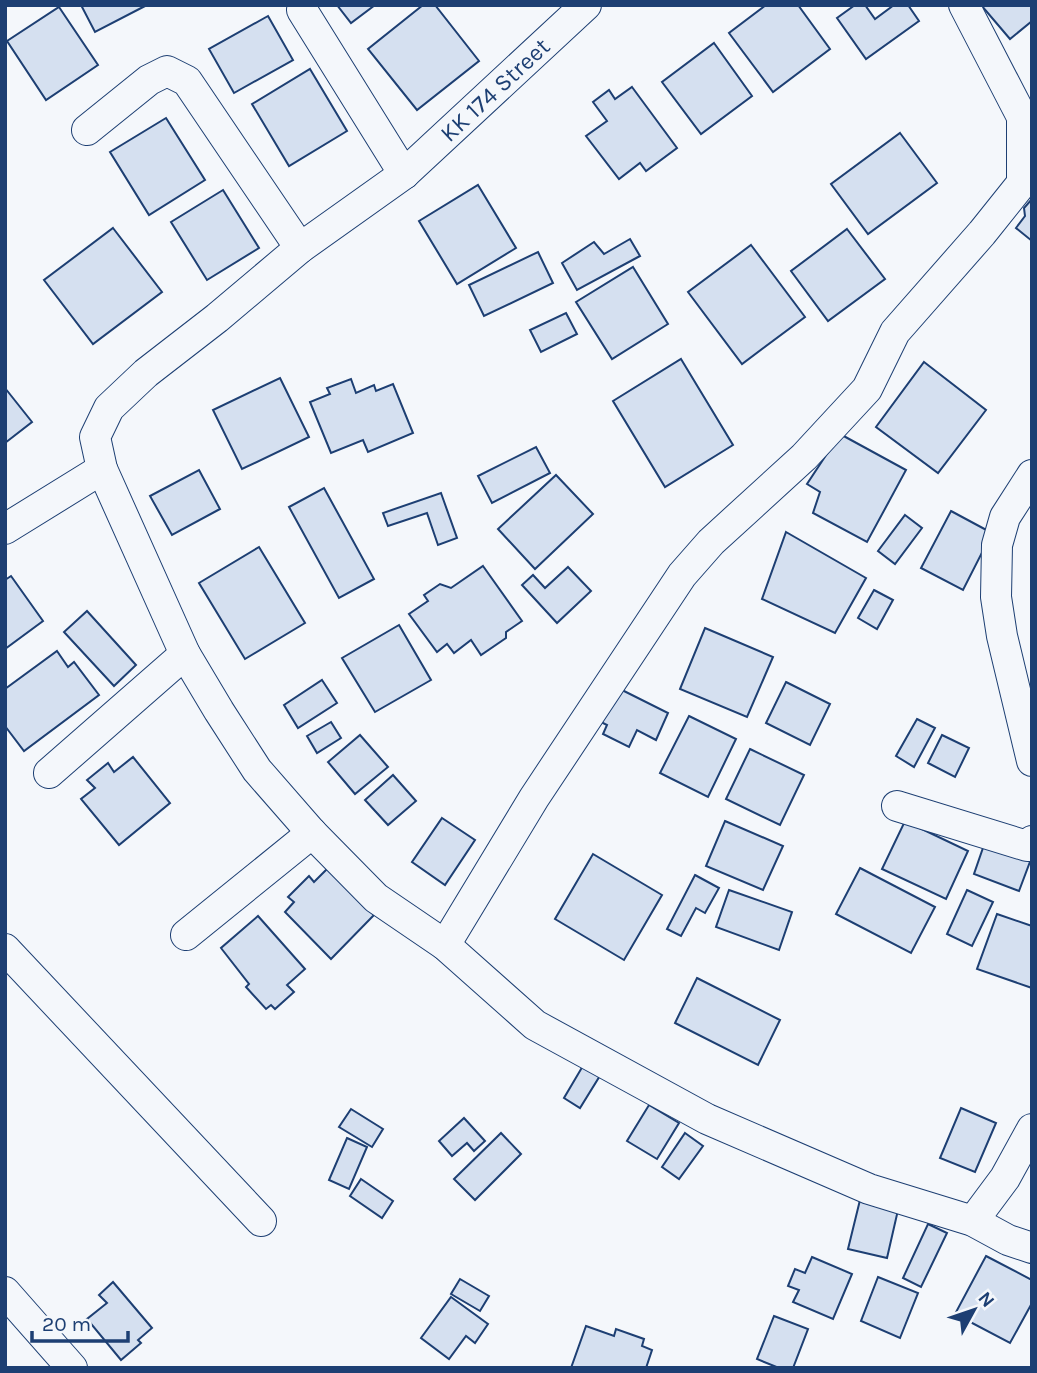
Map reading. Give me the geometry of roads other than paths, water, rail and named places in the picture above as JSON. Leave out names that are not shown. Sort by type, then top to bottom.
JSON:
[{"type":"street","name":"KK 174 Street","points":[[586,5],[404,174],[300,248],[146,373],[109,408],[95,437],[102,470],[185,654],[257,770],[312,833],[376,898],[445,945],[535,1025],[707,1119],[869,1189],[973,1220],[1008,1240],[1032,1248]]},
{"type":"street","points":[[445,945],[534,798],[682,576],[711,542],[804,457],[867,388],[895,332],[1022,183],[1022,117],[964,5]]},
{"type":"street","points":[[302,9],[404,174]]},
{"type":"street","points":[[87,130],[149,80],[167,71],[187,81],[300,248]]},
{"type":"street","points":[[5,529],[102,470]]},
{"type":"street","points":[[1032,475],[1005,517],[997,545],[996,597],[1002,636],[1032,761]]},
{"type":"street","points":[[49,773],[185,654]]},
{"type":"street","points":[[897,806],[1027,846],[1032,841]]},
{"type":"street","points":[[186,934],[312,833]]},
{"type":"street","points":[[5,949],[261,1221]]},
{"type":"street","points":[[973,1220],[1005,1178],[1032,1129]]},
{"type":"street","points":[[5,1292],[72,1368]]}]
